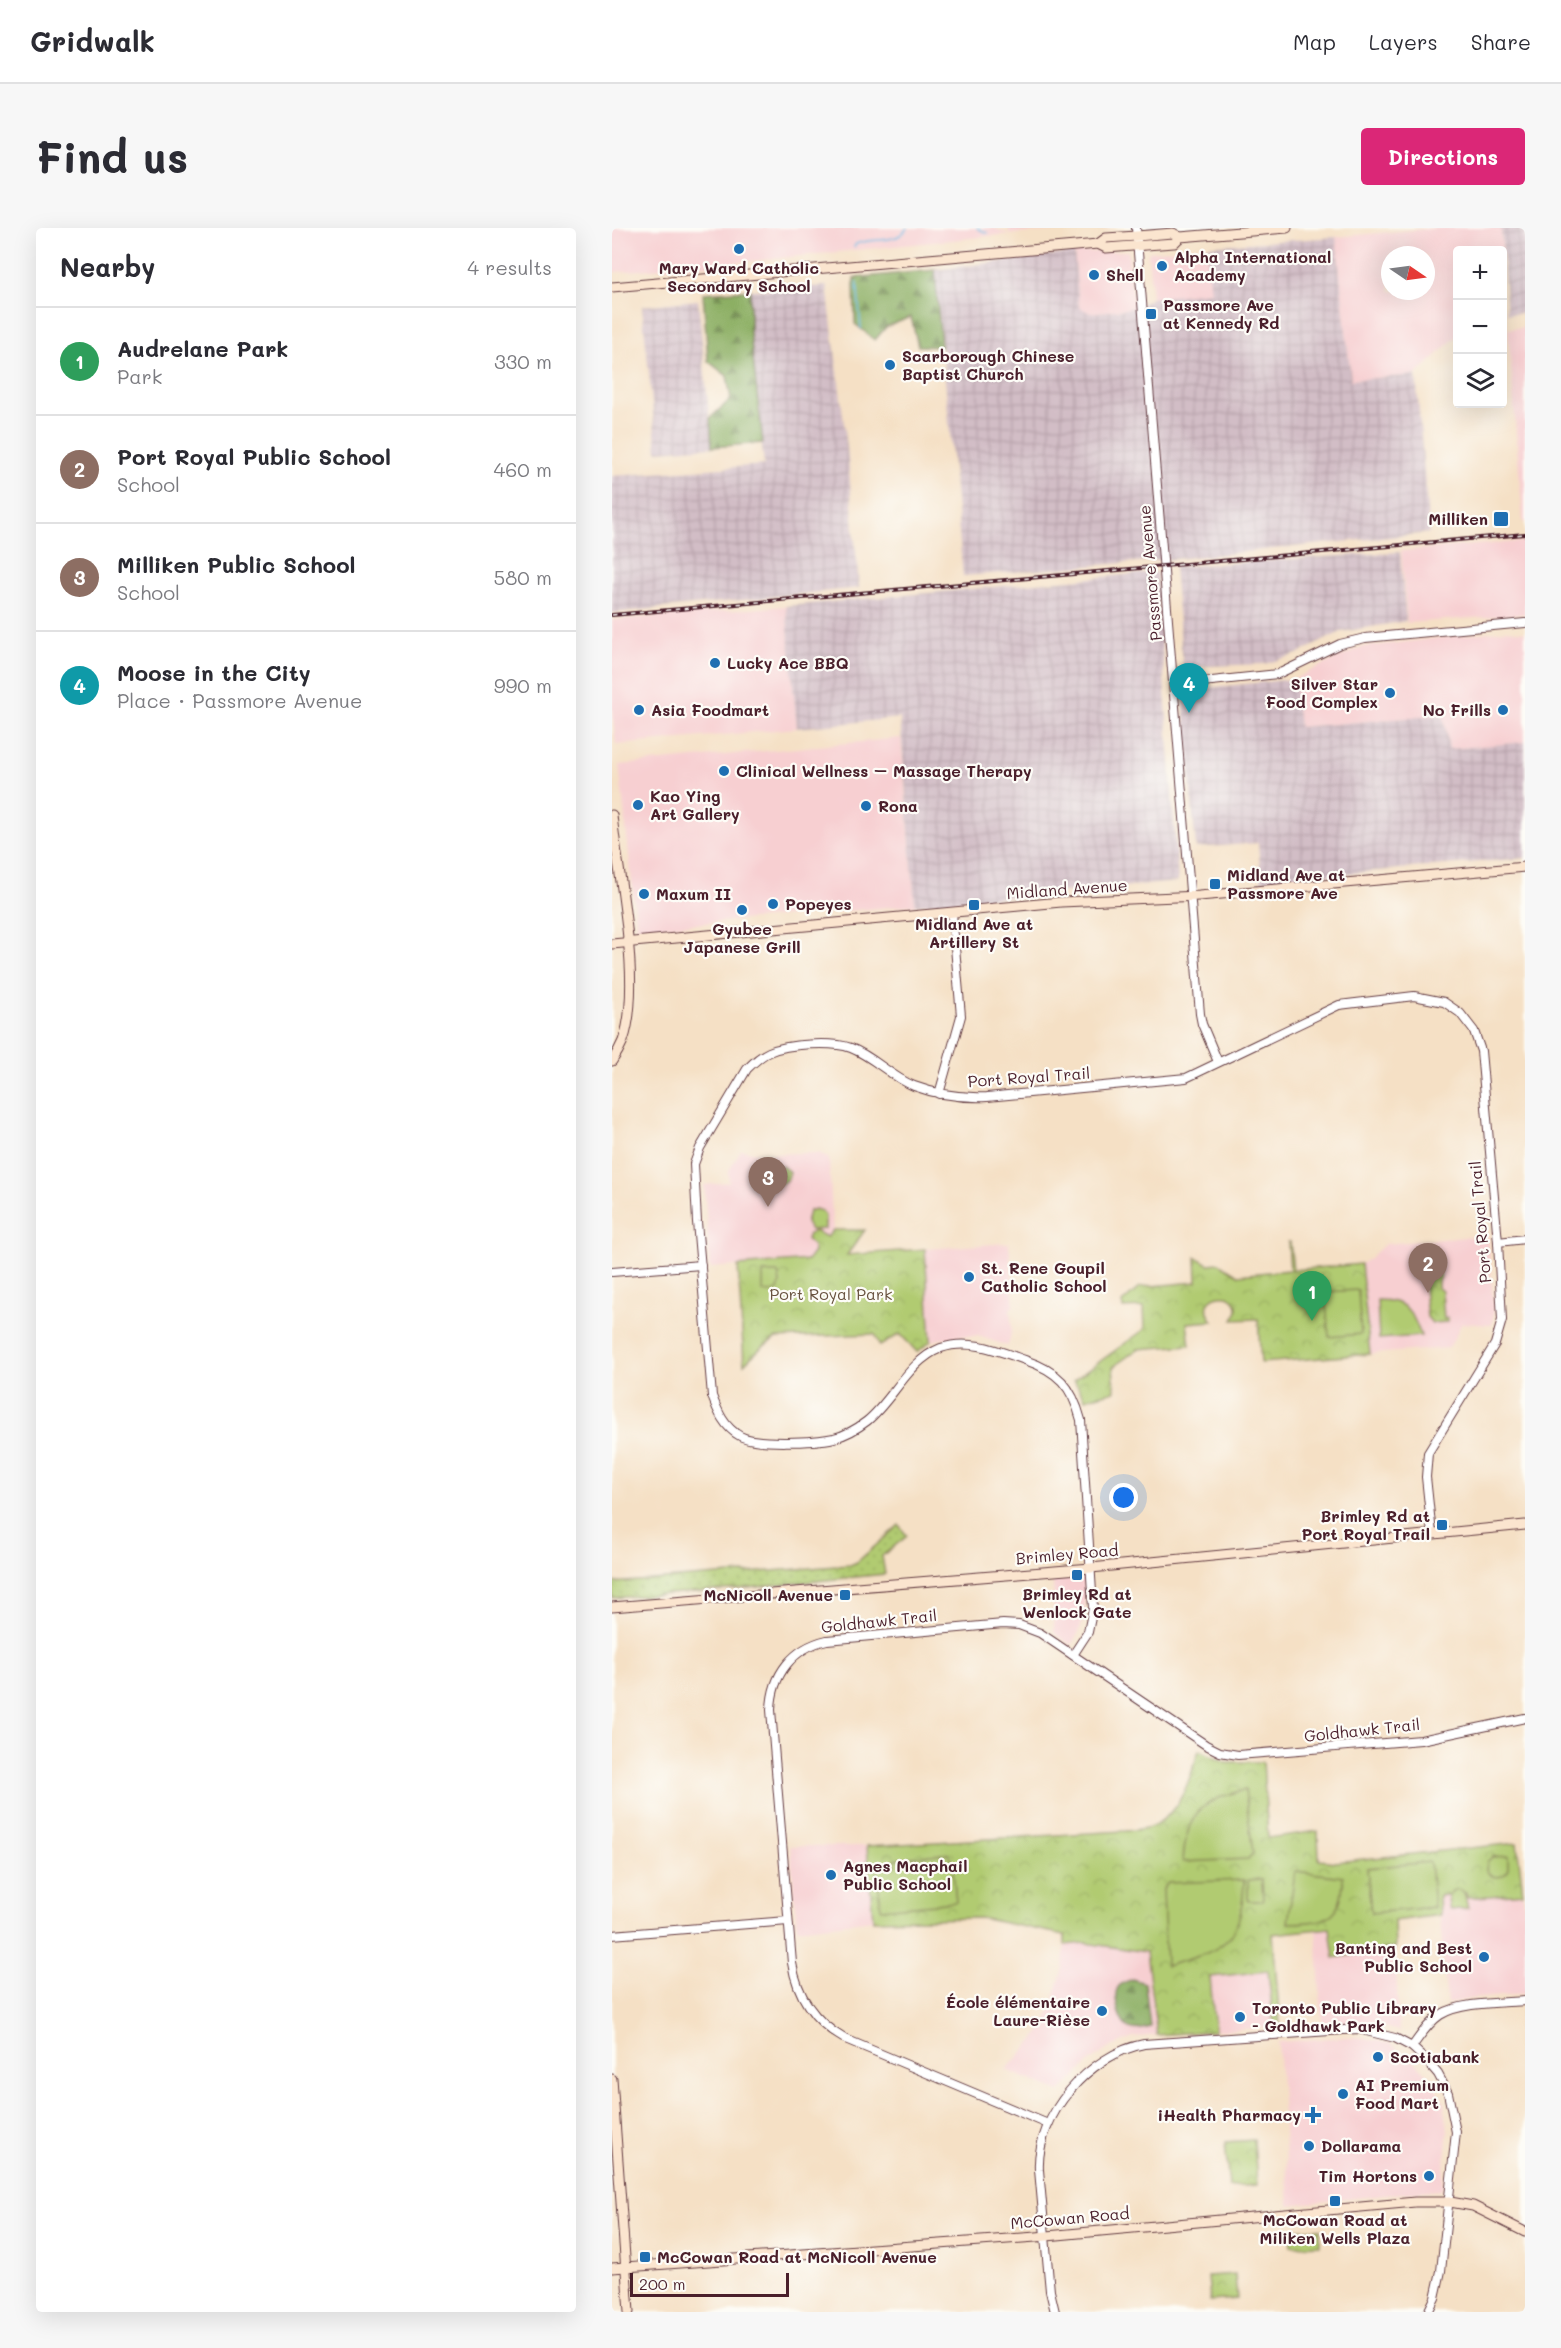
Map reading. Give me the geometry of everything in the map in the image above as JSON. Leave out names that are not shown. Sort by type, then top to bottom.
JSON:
[{"type":"main road","points":[[612,287],[1098,244],[1106,248],[1174,243],[1180,237],[1287,228]]},
{"type":"main road","points":[[1098,244],[1106,238],[1136,232],[1173,232],[1180,237]]},
{"type":"main road","points":[[612,815],[628,943],[630,1004],[623,1041],[612,1061]]},
{"type":"main road","name":"Midland Avenue","points":[[612,944],[1061,902],[1191,897],[1525,867]]},
{"type":"main road","name":"Brimley Road","points":[[612,1607],[1091,1568],[1525,1525]]},
{"type":"main road","points":[[612,2079],[629,2312]]},
{"type":"main road","name":"McCowan Road","points":[[612,2268],[1045,2236],[1415,2202],[1450,2202],[1473,2206],[1525,2232]]},
{"type":"street","name":"Passmore Avenue","points":[[1136,232],[1201,1020],[1218,1062]]},
{"type":"street","points":[[1174,685],[1278,674],[1340,644],[1365,638],[1525,623]]},
{"type":"street","points":[[939,1094],[961,1016],[952,914]]},
{"type":"street","name":"Port Royal Trail","points":[[1073,1655],[1088,1632],[1094,1603],[1081,1420],[1077,1403],[1071,1392],[1052,1372],[1040,1365],[978,1346],[942,1348],[924,1358],[868,1420],[834,1438],[769,1443],[751,1440],[740,1436],[726,1424],[718,1413],[712,1396],[694,1187],[696,1159],[747,1069],[756,1060],[770,1052],[786,1048],[836,1045],[852,1049],[907,1083],[955,1097],[987,1097],[1186,1078],[1348,1003],[1421,996],[1450,1006],[1468,1022],[1479,1044],[1502,1301],[1501,1325],[1495,1344],[1428,1453],[1426,1477],[1432,1534]]},
{"type":"street","points":[[1498,1242],[1525,1239]]},
{"type":"street","points":[[612,1272],[701,1265]]},
{"type":"street","name":"Goldhawk Trail","points":[[1048,2124],[851,2043],[820,2021],[800,1992],[792,1963],[771,1706],[777,1680],[791,1658],[806,1647],[827,1640],[1003,1624],[1019,1625],[1033,1630],[1073,1655],[1206,1745],[1232,1755],[1421,1740],[1525,1718]]},
{"type":"street","points":[[612,1935],[789,1921]]},
{"type":"street","points":[[1412,2047],[1427,2027],[1449,2011],[1473,2006],[1525,2001]]},
{"type":"street","points":[[1055,2312],[1050,2291],[1039,2160],[1042,2138],[1062,2101],[1093,2068],[1111,2056],[1138,2045],[1350,2029],[1385,2034],[1412,2047],[1439,2075],[1448,2093],[1454,2115],[1456,2141],[1438,2287],[1428,2312]]},
{"type":"shaded area","name":"Mary Ward Catholic Secondary School","points":[[612,228],[994,228],[1009,234],[723,264],[612,272]]},
{"type":"shaded area","points":[[1009,228],[1117,228],[1009,234]]},
{"type":"shaded area","points":[[1437,228],[1501,228],[1502,246],[1453,246],[1453,340],[1416,375],[1351,380],[1336,237]]},
{"type":"shaded area","points":[[1501,228],[1525,228],[1525,313],[1507,314],[1507,246],[1502,246]]},
{"type":"shaded area","points":[[1336,237],[1351,380],[1416,375],[1429,533],[1185,558],[963,576],[935,270],[1074,252],[1079,307],[1090,313],[1134,308],[1152,298],[1211,292],[1206,246]]},
{"type":"shaded area","points":[[1206,246],[1212,292],[1152,298],[1149,252]]},
{"type":"shaded area","points":[[1128,251],[1134,308],[1090,313],[1079,308],[1074,252]]},
{"type":"shaded area","points":[[827,286],[847,447],[859,588],[612,613],[612,476],[764,465],[750,333],[750,290]]},
{"type":"shaded area","points":[[698,300],[712,447],[657,451],[642,306]]},
{"type":"shaded area","points":[[1525,327],[1525,522],[1523,523],[1508,329]]},
{"type":"shaded area","points":[[1525,541],[1525,614],[1407,623],[1401,551]]},
{"type":"shaded area","points":[[1400,552],[1406,621],[1341,632],[1297,654],[1265,664],[1183,667],[1174,567]]},
{"type":"shaded area","points":[[1157,572],[1178,882],[915,905],[900,718],[797,728],[786,606]]},
{"type":"shaded area","points":[[786,606],[797,728],[616,745],[612,708],[612,620]]},
{"type":"shaded area","points":[[1507,630],[1525,632],[1525,742],[1449,749],[1443,715],[1299,727],[1294,679],[1318,667],[1362,647]]},
{"type":"shaded area","points":[[1294,679],[1299,727],[1443,715],[1449,749],[1525,742],[1525,858],[1261,881],[1258,843],[1196,848],[1183,696],[1195,689]]},
{"type":"shaded area","points":[[901,738],[915,905],[637,929],[619,765]]},
{"type":"shaded area","points":[[741,1150],[764,1154],[819,1153],[829,1159],[833,1230],[808,1260],[710,1268],[704,1185],[729,1182],[728,1172]]},
{"type":"shaded area","points":[[1488,1235],[1494,1312],[1492,1325],[1462,1323],[1449,1348],[1370,1354],[1361,1264],[1385,1244]]},
{"type":"shaded area","name":"St. Rene Goupil Catholic School","points":[[1009,1243],[1014,1304],[1010,1310],[1012,1329],[1008,1346],[978,1336],[959,1336],[931,1341],[925,1249]]},
{"type":"shaded area","points":[[1084,1579],[1085,1614],[1079,1632],[1071,1645],[1054,1633],[1053,1580]]},
{"type":"shaded area","name":"Agnes Macphail Public School","points":[[790,1846],[867,1846],[873,1920],[797,1929]]},
{"type":"shaded area","name":"Banting and Best Public School","points":[[1466,1893],[1468,1898],[1523,1893],[1525,1994],[1470,1999],[1447,2004],[1438,1896]]},
{"type":"shaded area","points":[[1331,1928],[1334,1958],[1395,1948],[1399,2031],[1367,2022],[1322,2023],[1316,1929]]},
{"type":"shaded area","name":"École élémentaire Laure-Rièse","points":[[1085,1943],[1146,1952],[1157,2035],[1133,2038],[1109,2048],[1090,2062],[1060,2092],[1006,2070],[1035,2039],[1047,2020],[1062,1972],[1065,1945]]},
{"type":"shaded area","points":[[1269,1971],[1274,2027],[1215,2031],[1210,1977]]},
{"type":"shaded area","points":[[1346,2037],[1365,2038],[1391,2044],[1433,2079],[1444,2103],[1448,2130],[1442,2189],[1289,2205],[1278,2042]]},
{"type":"green space","points":[[935,270],[941,347],[918,346],[911,317],[886,327],[875,340],[855,324],[854,278]]},
{"type":"green space","points":[[750,290],[750,333],[763,443],[712,447],[710,418],[731,399],[727,376],[708,361],[703,293]]},
{"type":"green space","points":[[770,1166],[786,1169],[790,1173],[787,1180],[780,1184],[772,1180]]},
{"type":"green space","points":[[815,1209],[822,1211],[825,1216],[825,1229],[810,1230],[806,1223],[809,1211]]},
{"type":"green space","name":"Port Royal Park","points":[[833,1230],[865,1230],[847,1255],[925,1249],[931,1341],[917,1352],[900,1334],[880,1346],[874,1334],[776,1338],[762,1347],[744,1364],[738,1266],[808,1260],[814,1252],[813,1246],[807,1239],[809,1234],[815,1231],[827,1237]]},
{"type":"green space","points":[[1288,1242],[1290,1242],[1293,1270],[1361,1264],[1370,1354],[1261,1363],[1258,1319],[1233,1320],[1237,1309],[1235,1301],[1222,1296],[1214,1298],[1209,1303],[1208,1311],[1213,1321],[1187,1323],[1190,1345],[1138,1349],[1113,1367],[1115,1391],[1085,1399],[1074,1380],[1145,1329],[1144,1307],[1123,1308],[1122,1303],[1140,1287],[1197,1282],[1196,1257],[1208,1264],[1219,1263],[1238,1275],[1290,1270]]},
{"type":"green space","points":[[1438,1256],[1440,1276],[1438,1288],[1442,1291],[1444,1319],[1448,1318],[1448,1322],[1432,1323],[1427,1317],[1422,1271],[1425,1257]]},
{"type":"green space","points":[[763,1273],[778,1273],[780,1283],[778,1290],[770,1293],[763,1292]]},
{"type":"green space","points":[[1358,1290],[1361,1334],[1329,1337],[1325,1292]]},
{"type":"green space","points":[[1377,1300],[1395,1302],[1406,1308],[1411,1313],[1421,1336],[1379,1339]]},
{"type":"green space","points":[[899,1525],[907,1536],[882,1556],[885,1574],[737,1589],[612,1598],[612,1583],[850,1565],[857,1562]]},
{"type":"green space","points":[[1199,1750],[1226,1762],[1263,1762],[1268,1838],[1318,1831],[1319,1860],[1335,1862],[1517,1843],[1523,1893],[1467,1898],[1466,1893],[1439,1896],[1440,1915],[1394,1921],[1395,1948],[1334,1958],[1330,1928],[1273,1934],[1280,2026],[1274,2027],[1268,1971],[1210,1977],[1215,2031],[1157,2035],[1146,1952],[1085,1943],[1065,1945],[1065,1935],[980,1918],[873,1920],[867,1846],[1125,1831],[1150,1827],[1163,1820],[1178,1803],[1184,1793]]},
{"type":"green space","points":[[1245,1790],[1253,1853],[1248,1859],[1183,1862],[1187,1833],[1198,1812],[1216,1799]]},
{"type":"green space","points":[[948,1853],[952,1860],[956,1902],[881,1909],[877,1868],[896,1866],[895,1859]]},
{"type":"green space","points":[[1508,1856],[1508,1871],[1497,1877],[1488,1873],[1487,1862],[1492,1857]]},
{"type":"green space","points":[[1430,1862],[1434,1907],[1371,1913],[1367,1868]]},
{"type":"green space","points":[[1295,1871],[1343,1877],[1340,1902],[1330,1916],[1313,1921],[1288,1923]]},
{"type":"green space","points":[[1262,1879],[1263,1901],[1248,1901],[1248,1880]]},
{"type":"green space","points":[[1244,1880],[1239,1919],[1226,1941],[1202,1955],[1166,1966],[1163,1889],[1168,1883]]},
{"type":"green space","points":[[1458,1889],[1464,1892],[1468,1908],[1451,1910],[1448,1896],[1452,1891]]},
{"type":"green space","points":[[1132,1979],[1145,1983],[1150,2027],[1131,2029],[1123,2023],[1121,2018],[1116,1991],[1120,1985]]},
{"type":"green space","points":[[1254,2140],[1257,2185],[1229,2187],[1225,2142]]},
{"type":"green space","points":[[1320,2229],[1320,2245],[1291,2246],[1290,2230]]},
{"type":"green space","points":[[1235,2274],[1237,2299],[1210,2301],[1208,2276]]},
{"type":"waterway","points":[[854,247],[862,242],[897,237],[907,228]]},
{"type":"waterway","points":[[977,228],[987,233]]},
{"type":"waterway","points":[[857,282],[861,329]]},
{"type":"railway","points":[[612,615],[1525,534]]},
{"type":"place","name":"Mary Ward Catholic Secondary School","points":[[739,249]]},
{"type":"place","name":"Alpha International Academy","points":[[1162,266]]},
{"type":"place","name":"Shell","points":[[1094,275]]},
{"type":"place","name":"Passmore Ave at Kennedy Rd","points":[[1151,314]]},
{"type":"place","name":"Scarborough Chinese Baptist Church","points":[[890,365]]},
{"type":"place","name":"Milliken","points":[[1501,519]]},
{"type":"place","name":"Lucky Ace BBQ","points":[[715,663]]},
{"type":"place","name":"Silver Star Food Complex","points":[[1390,693]]},
{"type":"place","name":"Asia Foodmart","points":[[639,710]]},
{"type":"place","name":"No Frills","points":[[1503,710]]},
{"type":"place","name":"Moose in the City","points":[[1189,713]]},
{"type":"place","name":"Clinical Wellness – Massage Therapy","points":[[724,771]]},
{"type":"place","name":"Kao Ying Art Gallery","points":[[638,805]]},
{"type":"place","name":"Rona","points":[[866,806]]},
{"type":"place","name":"Midland Ave at Passmore Ave","points":[[1215,884]]},
{"type":"place","name":"Maxum II","points":[[644,894]]},
{"type":"place","name":"Popeyes","points":[[773,904]]},
{"type":"place","name":"Midland Ave at Artillery St","points":[[974,905]]},
{"type":"place","name":"Gyubee Japanese Grill","points":[[742,910]]},
{"type":"place","name":"Milliken Public School","points":[[768,1207]]},
{"type":"place","name":"St. Rene Goupil Catholic School","points":[[969,1277]]},
{"type":"place","name":"Port Royal Public School","points":[[1428,1293]]},
{"type":"place","name":"Audrelane Park","points":[[1312,1321]]},
{"type":"place","name":"Brimley Rd at Port Royal Trail","points":[[1442,1525]]},
{"type":"place","name":"Brimley Rd at Wenlock Gate","points":[[1077,1575]]},
{"type":"place","name":"McNicoll Avenue","points":[[845,1595]]},
{"type":"place","name":"Agnes Macphail Public School","points":[[831,1875]]},
{"type":"place","name":"Banting and Best Public School","points":[[1484,1957]]},
{"type":"place","name":"École élémentaire Laure-Rièse","points":[[1102,2011]]},
{"type":"place","name":"Toronto Public Library - Goldhawk Park","points":[[1240,2017]]},
{"type":"place","name":"Scotiabank","points":[[1378,2057]]},
{"type":"place","name":"AI Premium Food Mart","points":[[1343,2094]]},
{"type":"place","name":"iHealth Pharmacy","points":[[1313,2115]]},
{"type":"place","name":"Dollarama","points":[[1309,2146]]},
{"type":"place","name":"Tim Hortons","points":[[1429,2176]]},
{"type":"place","name":"McCowan Road at Miliken Wells Plaza","points":[[1335,2201]]},
{"type":"place","name":"McCowan Road at McNicoll Avenue","points":[[645,2257]]}]
